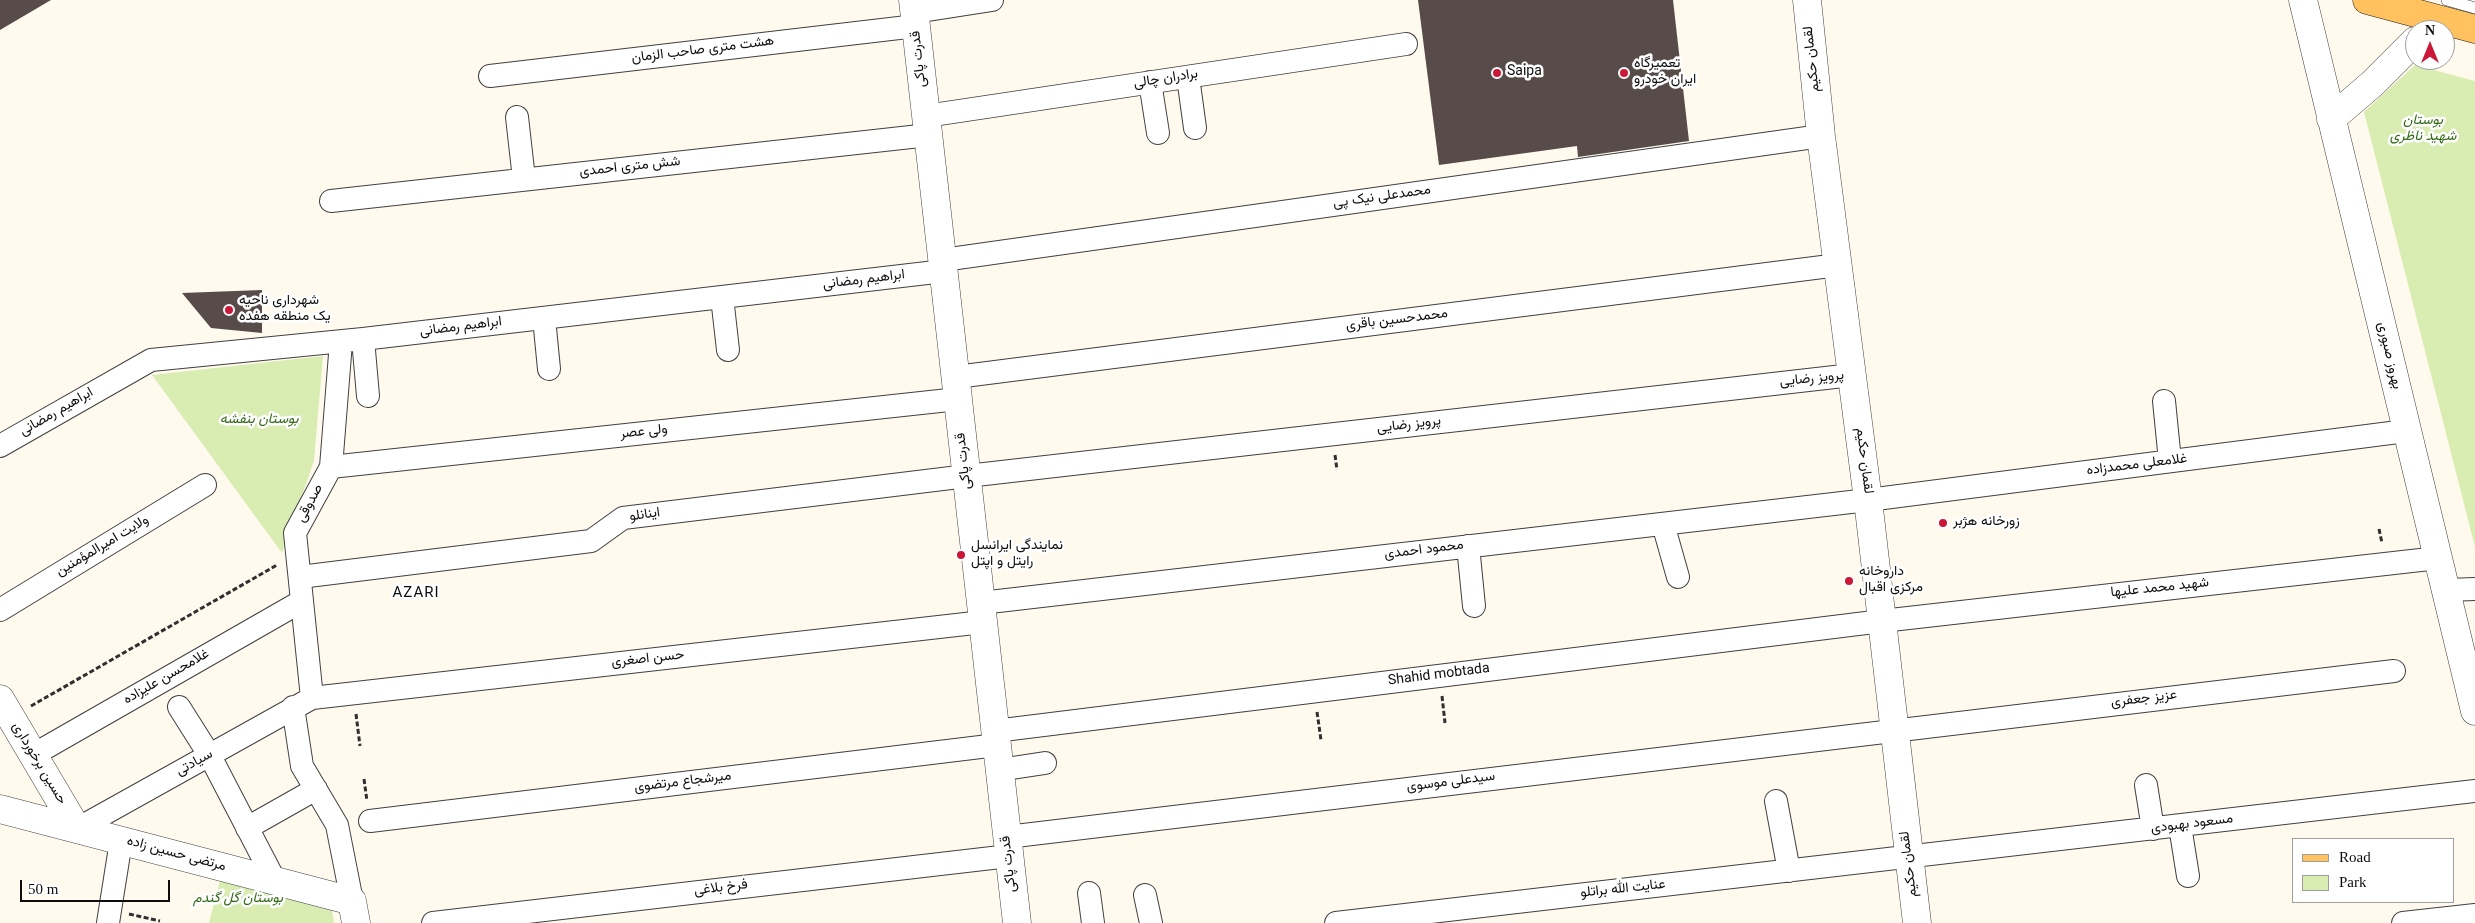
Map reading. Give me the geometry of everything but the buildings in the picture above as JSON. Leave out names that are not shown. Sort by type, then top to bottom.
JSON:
[{"type":"main road","points":[[2367,0],[2436,16],[2475,30]]},
{"type":"street","name":"هشت متری صاحب الزمان","points":[[490,76],[992,0]]},
{"type":"street","name":"لقمان حکیم","points":[[1807,0],[1821,136],[1868,500],[1917,923]]},
{"type":"street","name":"بهروز صبوری","points":[[2303,0],[2475,711]]},
{"type":"street","name":"قدرت پاکی","points":[[915,13],[1017,923]]},
{"type":"street","name":"برادران چالی","points":[[928,126],[1150,82],[1406,44]]},
{"type":"street","points":[[2331,119],[2372,84],[2405,51]]},
{"type":"street","points":[[1188,77],[1194,128]]},
{"type":"street","points":[[1150,82],[1158,133]]},
{"type":"street","points":[[517,116],[524,179]]},
{"type":"street","name":"شش متری احمدی","points":[[331,201],[524,179],[928,126]]},
{"type":"street","name":"محمدعلی نیک پی","points":[[943,266],[1821,136]]},
{"type":"street","name":"محمدحسین باقری","points":[[957,388],[1838,265]]},
{"type":"street","name":"ابراهیم رمضانی","points":[[0,446],[151,360],[352,340],[722,298],[943,266]]},
{"type":"street","points":[[722,298],[728,350]]},
{"type":"street","points":[[544,318],[548,369]]},
{"type":"street","points":[[352,340],[368,396]]},
{"type":"street","name":"صدوقی","points":[[352,340],[330,467],[295,533],[302,601],[302,766],[337,825],[354,912]]},
{"type":"street","name":"پرویز رضایی","points":[[967,476],[1852,375]]},
{"type":"street","name":"ولی عصر","points":[[330,467],[957,388]]},
{"type":"street","points":[[2164,401],[2170,461]]},
{"type":"street","name":"غلامعلی محمدزاده","points":[[1868,500],[2406,431]]},
{"type":"street","name":"اینانلو","points":[[300,577],[591,541],[624,518],[967,476]]},
{"type":"street","name":"ولایت امیرالمؤمنین","points":[[0,610],[205,486]]},
{"type":"street","name":"محمود احمدی","points":[[982,612],[1468,546],[1868,500]]},
{"type":"street","points":[[1663,524],[1678,577]]},
{"type":"street","points":[[1468,546],[1474,606]]},
{"type":"street","name":"شهید محمد علیها","points":[[1882,621],[2438,558]]},
{"type":"street","points":[[2446,590],[2475,589]]},
{"type":"street","name":"غلامحسن علیزاده","points":[[33,754],[302,601]]},
{"type":"street","name":"حسن اصغری","points":[[303,703],[354,694],[982,612]]},
{"type":"street","name":"Shahid mobtada","points":[[997,749],[1314,691],[1882,621]]},
{"type":"street","name":"عزیز جعفری","points":[[1894,729],[2394,671]]},
{"type":"street","name":"سیادتی","points":[[77,829],[303,703]]},
{"type":"street","points":[[179,707],[210,756],[275,881]]},
{"type":"street","name":"حسین برخورداری","points":[[6,708],[77,829]]},
{"type":"street","name":"سیدعلی موسوی","points":[[1008,846],[1894,729]]},
{"type":"street","points":[[997,749],[1046,763]]},
{"type":"street","name":"میرشجاع مرتضوی","points":[[370,821],[997,749]]},
{"type":"street","points":[[2146,785],[2153,829]]},
{"type":"street","points":[[247,828],[316,789]]},
{"type":"street","name":"مسعود بهبودی","points":[[1910,858],[2475,792]]},
{"type":"street","points":[[1776,801],[1789,871]]},
{"type":"street","name":"مرتضی حسین زاده","points":[[0,809],[275,881],[354,912]]},
{"type":"street","points":[[2180,826],[2188,876]]},
{"type":"street","points":[[109,916],[121,841]]},
{"type":"street","name":"فرخ بلاغی","points":[[433,923],[1008,846]]},
{"type":"street","name":"عنایت الله براتلو","points":[[1336,923],[1910,858]]},
{"type":"street","points":[[1089,893],[1093,923]]},
{"type":"street","points":[[1145,895],[1151,923]]},
{"type":"street","points":[[2403,923],[2475,915]]},
{"type":"lane","points":[[2436,16],[2475,8]]},
{"type":"path","points":[[6,708],[298,552]]},
{"type":"path","points":[[1439,676],[1445,722]]},
{"type":"path","points":[[1314,691],[1321,740]]},
{"type":"path","points":[[354,694],[360,746]]},
{"type":"path","points":[[109,916],[160,921]]},
{"type":"green space","name":"بوستان شهید ناظری","points":[[2410,70],[2434,70],[2475,81],[2475,547],[2364,112]]},
{"type":"green space","name":"بوستان بنفشه","points":[[323,356],[314,461],[282,553],[152,375]]},
{"type":"green space","name":"بوستان گل گندم","points":[[222,873],[331,902],[334,923],[209,923]]},
{"type":"place","name":"Saipa","points":[[1497,73]]},
{"type":"place","name":"تعمیرگاه ایران خودرو","points":[[1624,73]]},
{"type":"place","name":"شهرداری ناحیه یک منطقه هفده","points":[[229,310]]},
{"type":"place","name":"زورخانه هژبر","points":[[1943,523]]},
{"type":"place","name":"نمایندگی ایرانسل رایتل و اپتل","points":[[961,555]]},
{"type":"place","name":"داروخانه مرکزی اقبال","points":[[1849,581]]},
{"type":"district","name":"AZARI","points":[[416,595]]}]
